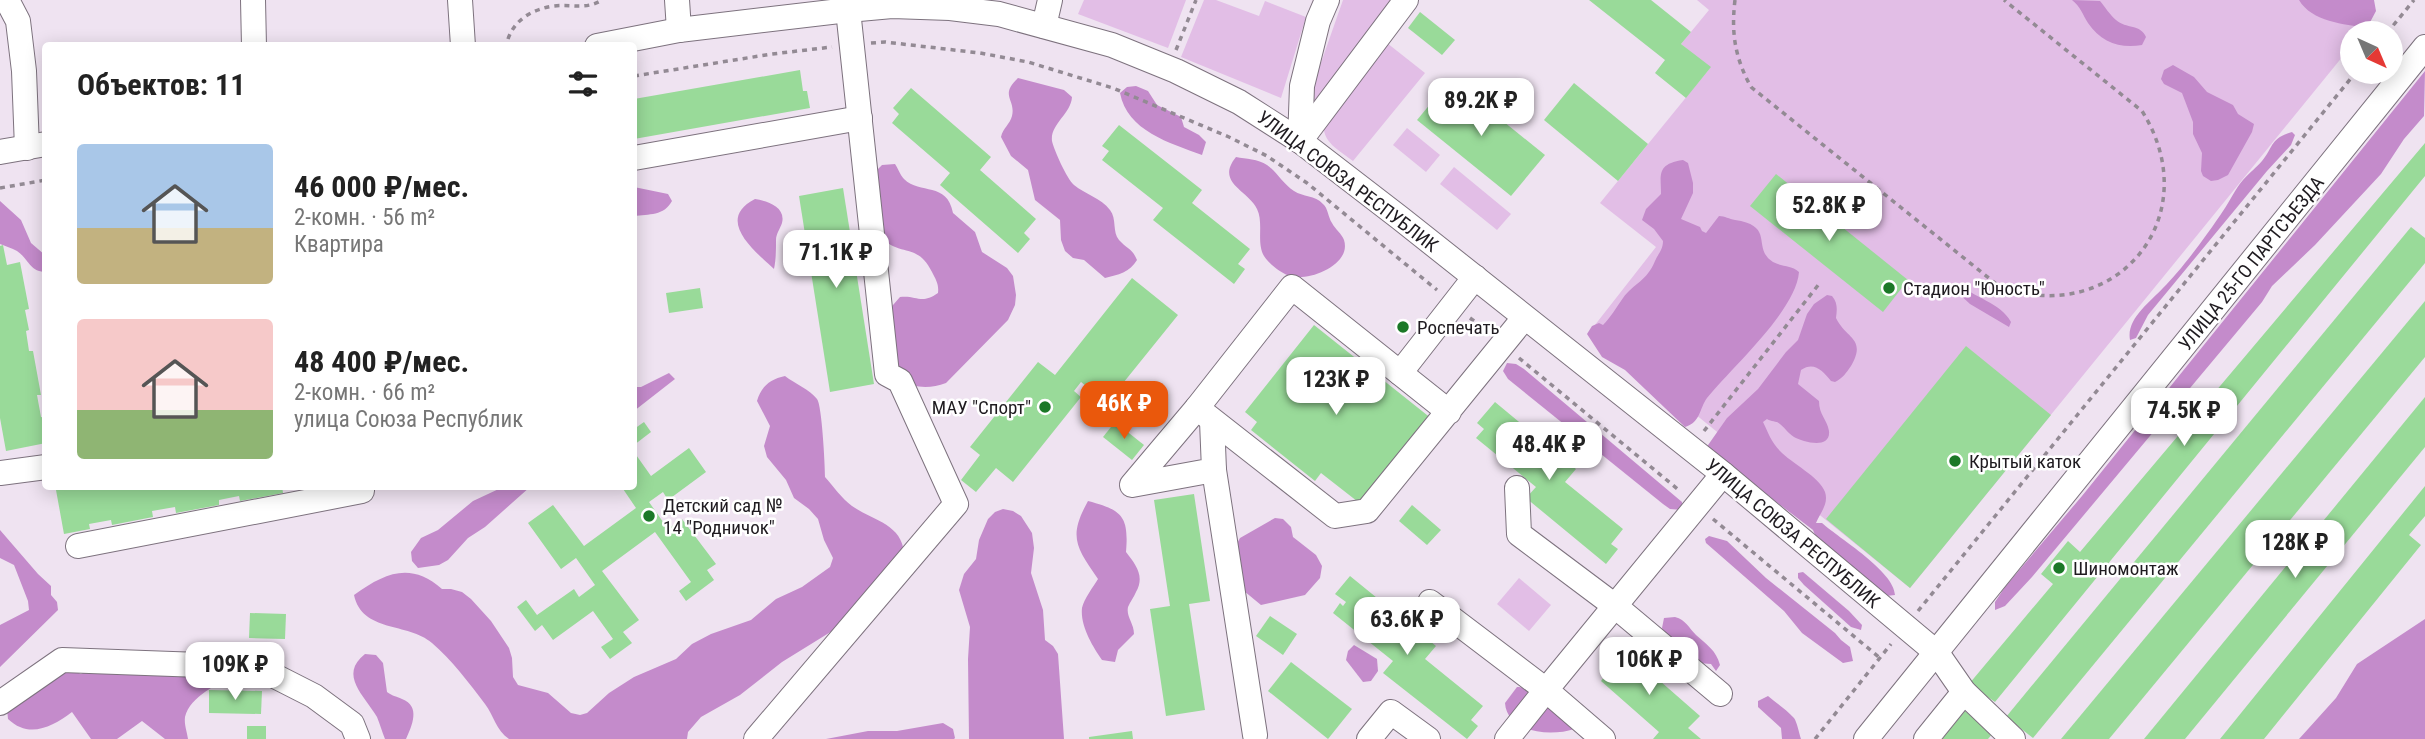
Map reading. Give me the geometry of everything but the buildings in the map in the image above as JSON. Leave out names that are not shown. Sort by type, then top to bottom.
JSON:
[{"type":"street","points":[[0,152],[36,146],[18,21],[7,0]]},
{"type":"street","points":[[253,0],[254,42]]},
{"type":"street","points":[[460,0],[463,42]]},
{"type":"street","points":[[677,0],[679,30]]},
{"type":"street","points":[[1044,26],[1050,0]]},
{"type":"street","points":[[1300,141],[1302,86],[1318,20],[1326,0]]},
{"type":"street","points":[[1300,141],[1406,0]]},
{"type":"street","name":"УЛИЦА СОЮЗА РЕСПУБЛИК","points":[[618,42],[679,30],[848,10],[950,4],[1044,26],[1112,46],[1169,69],[1238,102],[1300,141],[1723,474],[1937,653],[1964,692],[2013,739]]},
{"type":"street","points":[[756,739],[956,504],[900,381],[887,374],[848,10]]},
{"type":"street","name":"УЛИЦА 25-ГО ПАРТСЪЕЗДА","points":[[1866,739],[2425,47]]},
{"type":"street","points":[[637,157],[860,118]]},
{"type":"street","points":[[1400,373],[1475,277]]},
{"type":"street","points":[[1214,470],[1132,485],[1205,414],[1292,287],[1448,412]]},
{"type":"street","points":[[1205,414],[1335,516],[1367,511],[1524,318]]},
{"type":"street","points":[[1205,414],[1255,734]]},
{"type":"street","points":[[0,473],[42,468]]},
{"type":"street","points":[[1507,739],[1723,474]]},
{"type":"street","points":[[1517,488],[1519,534],[1615,606],[1720,694]]},
{"type":"street","points":[[79,546],[362,490]]},
{"type":"street","points":[[1430,602],[1546,690],[1603,739]]},
{"type":"street","points":[[0,704],[62,660],[257,667],[314,696],[352,724],[358,739]]},
{"type":"street","points":[[1926,739],[1964,692]]},
{"type":"street","points":[[1369,739],[1391,712],[1428,739]]},
{"type":"path","points":[[508,39],[514,24],[529,13],[554,6],[590,6],[603,0]]},
{"type":"path","points":[[1169,69],[1196,0]]},
{"type":"path","points":[[1735,0],[1732,22],[1734,44],[1740,67],[1751,87],[2000,287],[2021,295],[2042,298],[2086,291],[2124,270],[2139,254],[2151,235],[2160,215],[2164,193],[2165,171],[2161,149],[2142,111],[2004,0]]},
{"type":"path","points":[[2397,21],[2414,0]]},
{"type":"path","points":[[637,76],[772,54],[885,42],[980,53],[1027,62],[1113,88],[1230,137],[1267,156],[1307,183],[1880,658]]},
{"type":"path","points":[[1815,739],[2346,84]]},
{"type":"path","points":[[0,188],[42,181]]},
{"type":"path","points":[[1703,433],[1819,284]]},
{"type":"shaded area","points":[[1084,0],[1186,0],[1168,48],[1078,14]]},
{"type":"shaded area","points":[[1204,0],[1216,0],[1259,16],[1265,1],[1306,17],[1281,98],[1181,57]]},
{"type":"shaded area","points":[[1343,0],[1392,0],[1315,101],[1309,97]]},
{"type":"shaded area","name":"Стадион \"Юность\"","points":[[1697,0],[2333,0],[2358,21],[2340,21],[2340,60],[1910,588],[1591,330],[1656,247],[1600,203],[1710,68],[1681,44],[1709,10]]},
{"type":"shaded area","points":[[2072,0],[2100,1],[2116,20],[2144,33],[2146,37],[2142,45],[2119,45],[2105,39],[2093,30]]},
{"type":"shaded area","points":[[2299,0],[2374,0],[2376,11],[2371,21],[2340,21],[2340,23],[2320,17]]},
{"type":"shaded area","points":[[1387,43],[1425,73],[1353,161],[1328,140],[1324,122]]},
{"type":"shaded area","points":[[2173,65],[2194,77],[2207,92],[2233,105],[2238,114],[2254,124],[2228,175],[2218,180],[2211,181],[2203,176],[2202,153],[2193,134],[2193,122],[2182,93],[2164,84],[2161,79],[2164,70]]},
{"type":"shaded area","points":[[2425,71],[2424,116],[2404,139],[2381,174],[2315,245],[2272,286],[2262,302],[2032,577],[2005,606],[1995,610],[1995,602],[2005,587],[2082,496]]},
{"type":"shaded area","points":[[1018,78],[1064,90],[1072,97],[1068,109],[1054,129],[1053,145],[1071,182],[1102,202],[1112,214],[1117,237],[1137,260],[1127,270],[1105,278],[1084,260],[1073,258],[1065,251],[1061,240],[1060,220],[1035,200],[1028,170],[1011,156],[1001,137],[1012,116],[1009,93]]},
{"type":"shaded area","points":[[1136,86],[1148,91],[1157,105],[1181,117],[1184,127],[1206,142],[1202,155],[1152,134],[1131,117],[1120,93],[1127,87]]},
{"type":"shaded area","points":[[1407,128],[1440,155],[1426,172],[1393,145]]},
{"type":"shaded area","points":[[2292,132],[2295,135],[2291,145],[2148,315],[2136,338],[2130,340],[2132,325],[2140,311],[2187,261],[2240,184],[2262,161],[2276,140]]},
{"type":"shaded area","points":[[1236,157],[1263,163],[1294,191],[1316,199],[1325,206],[1332,223],[1344,240],[1345,249],[1335,264],[1317,274],[1298,277],[1283,273],[1269,262],[1262,251],[1257,209],[1231,180],[1229,173]]},
{"type":"shaded area","points":[[1683,160],[1688,163],[1693,193],[1681,219],[1700,227],[1706,233],[1719,216],[1748,223],[1759,232],[1764,250],[1773,262],[1799,272],[1787,304],[1775,321],[1707,398],[1694,422],[1685,427],[1625,370],[1602,357],[1587,334],[1592,326],[1599,323],[1603,325],[1627,293],[1652,268],[1663,241],[1654,229],[1642,220],[1646,209],[1661,194],[1664,168],[1668,164]]},
{"type":"shaded area","points":[[895,164],[910,184],[945,196],[953,213],[975,232],[982,252],[1007,268],[1013,276],[1016,295],[1008,320],[946,383],[928,387],[900,381],[886,313],[900,297],[923,299],[938,293],[937,282],[921,257],[895,247],[880,237],[875,172],[882,165]]},
{"type":"shaded area","points":[[1454,167],[1511,214],[1497,230],[1440,184]]},
{"type":"shaded area","points":[[637,188],[668,194],[672,201],[665,209],[637,216]]},
{"type":"shaded area","points":[[755,199],[770,203],[779,209],[783,217],[776,238],[774,269],[749,245],[738,226],[738,216],[743,207]]},
{"type":"shaded area","points":[[0,201],[21,220],[31,243],[42,252],[42,271],[32,267],[17,251],[0,244]]},
{"type":"shaded area","points":[[1957,283],[2001,310],[2011,322],[2009,327],[1970,304],[1957,292]]},
{"type":"shaded area","points":[[1827,295],[1834,299],[1837,307],[1836,318],[1853,339],[1857,350],[1851,366],[1835,382],[1818,368],[1806,367],[1801,370],[1798,384],[1819,401],[1829,431],[1826,441],[1804,441],[1794,437],[1777,422],[1767,419],[1763,422],[1780,451],[1822,486],[1826,500],[1816,523],[1822,523],[1876,566],[1886,576],[1895,595],[1886,596],[1815,535],[1813,530],[1706,448],[1727,418],[1758,389],[1798,340],[1807,314],[1814,304]]},
{"type":"shaded area","points":[[1507,363],[1524,369],[1682,502],[1682,510],[1670,509],[1663,504],[1508,379],[1503,371]]},
{"type":"shaded area","points":[[669,373],[675,379],[637,409],[637,387]]},
{"type":"shaded area","points":[[785,376],[817,399],[819,404],[825,477],[852,506],[892,529],[902,543],[904,553],[837,628],[782,662],[740,695],[701,717],[688,732],[687,739],[509,739],[467,680],[432,643],[422,636],[376,621],[366,616],[359,607],[354,595],[377,581],[398,573],[420,575],[442,589],[462,592],[491,621],[509,648],[513,677],[518,685],[548,693],[571,713],[587,713],[609,693],[634,677],[676,659],[692,644],[711,634],[751,620],[776,599],[802,587],[830,567],[833,558],[818,519],[794,498],[786,480],[767,457],[764,446],[770,426],[757,401],[767,384]]},
{"type":"shaded area","points":[[497,490],[527,490],[485,527],[468,538],[448,560],[439,565],[418,568],[412,561],[411,552],[421,538],[438,530],[473,501]]},
{"type":"shaded area","points":[[1088,501],[1109,508],[1121,516],[1126,530],[1126,552],[1136,566],[1140,581],[1128,607],[1134,634],[1118,650],[1115,662],[1102,660],[1091,643],[1083,622],[1083,604],[1098,579],[1077,541],[1078,524]]},
{"type":"shaded area","points":[[1003,509],[1021,516],[1032,533],[1034,548],[1031,573],[1043,610],[1045,640],[1058,654],[1064,739],[969,739],[970,627],[959,590],[964,574],[976,559],[979,540],[988,519]]},
{"type":"shaded area","points":[[1275,518],[1283,519],[1291,527],[1293,537],[1316,555],[1322,566],[1320,578],[1305,595],[1261,605],[1244,591],[1234,549],[1240,538]]},
{"type":"shaded area","points":[[0,530],[51,586],[51,595],[57,602],[58,610],[0,667],[0,625],[29,610],[14,565],[0,558]]},
{"type":"shaded area","points":[[1709,536],[1727,541],[1766,578],[1835,633],[1850,647],[1853,661],[1843,663],[1802,633],[1784,611],[1706,543],[1705,539]]},
{"type":"shaded area","points":[[1803,572],[1849,611],[1862,625],[1861,630],[1851,627],[1804,585],[1798,578],[1798,573]]},
{"type":"shaded area","points":[[1519,578],[1551,605],[1529,631],[1497,604]]},
{"type":"shaded area","points":[[1675,617],[1685,622],[1714,652],[1720,665],[1716,671],[1711,664],[1698,663],[1664,633],[1664,618]]},
{"type":"shaded area","points":[[2425,619],[2425,739],[2299,739],[2336,698],[2357,664]]},
{"type":"shaded area","points":[[1354,645],[1377,659],[1378,671],[1371,681],[1363,682],[1346,660],[1348,651]]},
{"type":"shaded area","points":[[365,654],[376,655],[383,663],[387,692],[411,706],[413,717],[406,739],[385,739],[377,717],[356,686],[354,670]]},
{"type":"shaded area","points":[[97,666],[236,673],[206,691],[193,703],[185,717],[188,739],[165,739],[142,721],[117,739],[91,739],[72,712],[57,722],[32,730],[16,725],[8,719],[7,709],[64,672],[74,671],[81,674]]},
{"type":"shaded area","points":[[1517,687],[1546,699],[1591,739],[1583,739],[1574,729],[1543,732],[1522,727],[1513,721],[1505,703]]},
{"type":"shaded area","points":[[1768,696],[1794,718],[1801,739],[1782,739],[1781,728],[1758,707],[1758,701]]},
{"type":"shaded area","points":[[943,723],[953,729],[955,738],[954,739],[826,739],[868,731],[897,731]]},
{"type":"place","name":"Стадион \"Юность\"","points":[[1889,288]]},
{"type":"place","name":"Роспечать","points":[[1403,327]]},
{"type":"place","name":"МАУ \"Спорт\"","points":[[1045,407]]},
{"type":"place","name":"Крытый каток","points":[[1955,461]]},
{"type":"place","name":"Детский сад № 14 \"Родничок\"","points":[[649,516]]},
{"type":"place","name":"Шиномонтаж","points":[[2059,568]]}]
